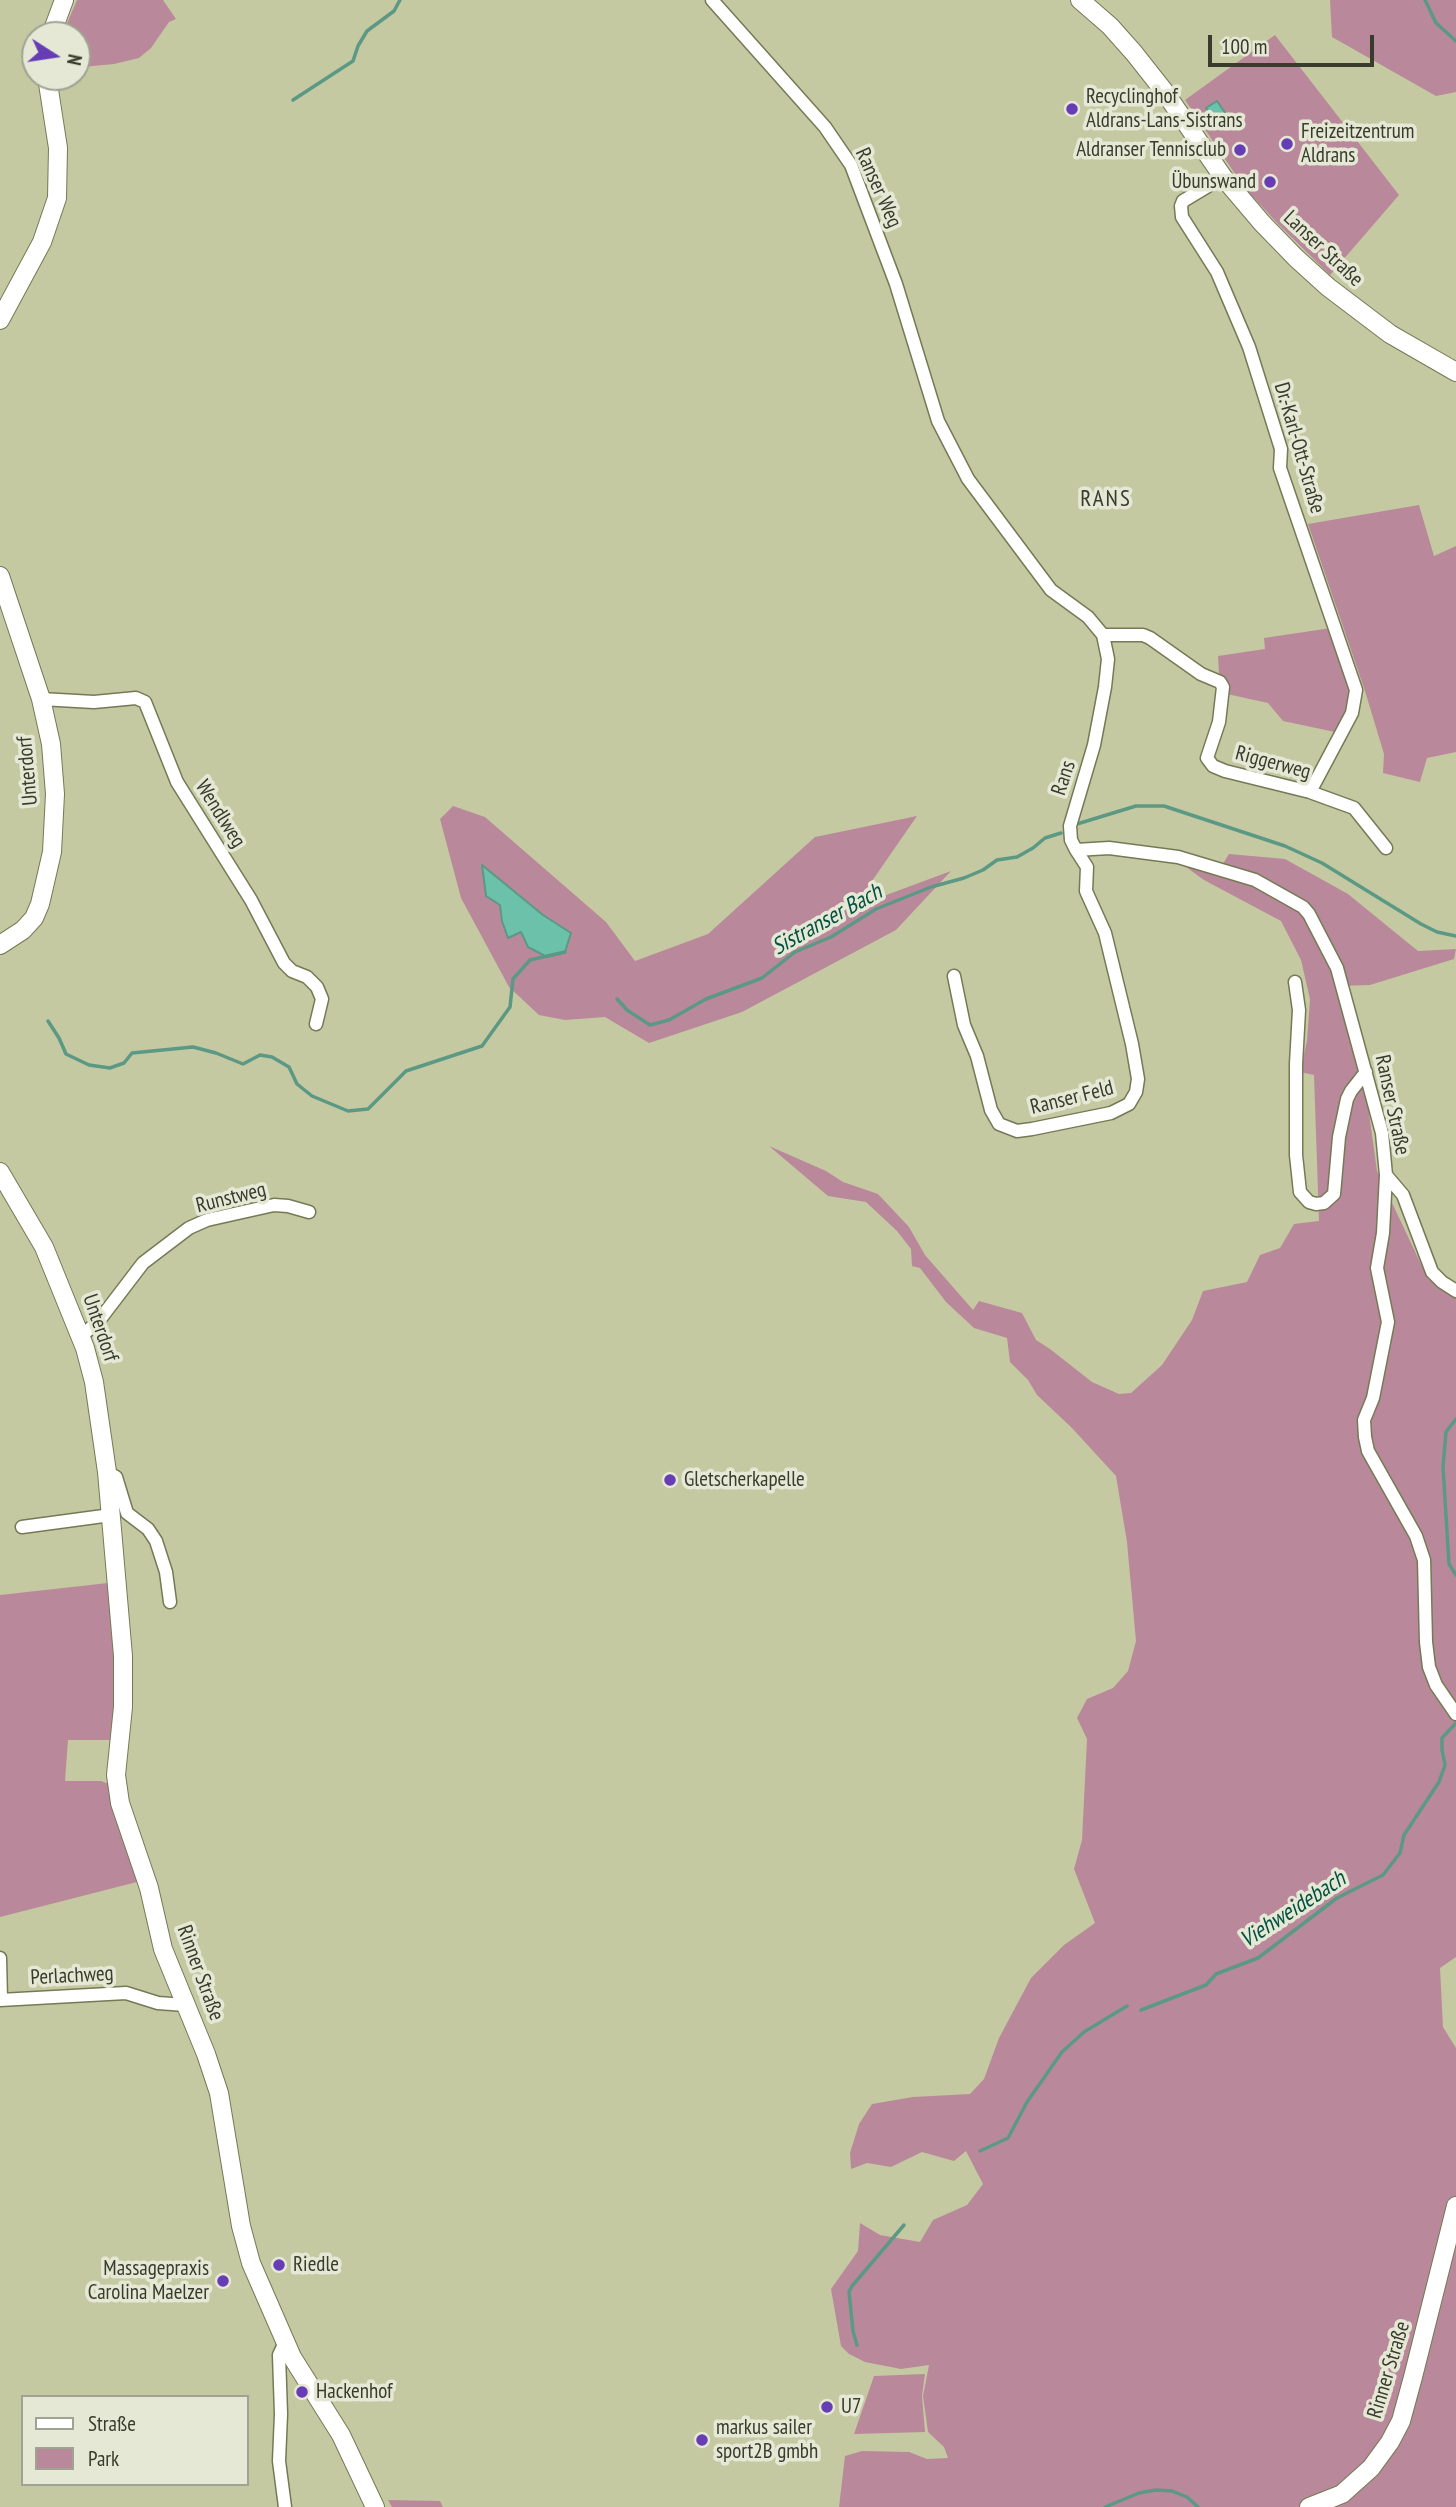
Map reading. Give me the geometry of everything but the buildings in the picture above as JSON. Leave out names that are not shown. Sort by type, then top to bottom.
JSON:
[{"type":"main road","points":[[56,21],[64,0]]},
{"type":"main road","name":"Lanser Straße","points":[[1080,0],[1110,26],[1149,70],[1223,177],[1262,223],[1328,287],[1392,335],[1456,372]]},
{"type":"main road","points":[[0,320],[42,242],[57,198],[58,148],[49,91]]},
{"type":"main road","name":"Unterdorf","points":[[0,576],[41,699],[55,778],[54,831],[43,897],[34,918],[19,933],[0,945]]},
{"type":"main road","name":"Unterdorf","points":[[0,1172],[42,1242],[81,1336],[94,1382],[111,1515]]},
{"type":"main road","name":"Rinner Straße","points":[[111,1515],[124,1671],[116,1775],[118,1796],[149,1888],[163,1949],[219,2093],[245,2243],[251,2263],[292,2357],[341,2435],[375,2507]]},
{"type":"main road","name":"Rinner Straße","points":[[1309,2507],[1342,2494],[1371,2468],[1401,2421],[1456,2206]]},
{"type":"street","name":"Ranser Weg","points":[[712,0],[825,127],[851,164],[896,284],[941,429],[968,479],[1042,579],[1058,595],[1088,617],[1103,635]]},
{"type":"street","name":"Dr.-Karl-Ott-Straße","points":[[1223,177],[1183,201],[1182,217],[1217,272],[1249,347],[1281,449],[1280,468],[1356,690],[1352,713],[1310,792]]},
{"type":"street","name":"Riggerweg","points":[[1103,635],[1150,638],[1201,674],[1220,682],[1223,687],[1219,722],[1207,752],[1208,762],[1225,771],[1310,792],[1354,808],[1386,848]]},
{"type":"street","name":"Rans","points":[[1076,850],[1071,840],[1070,826],[1094,745],[1105,687],[1108,659],[1103,635]]},
{"type":"street","name":"Wendlweg","points":[[41,699],[94,702],[136,698],[145,702],[177,782],[251,900],[284,963],[317,986],[322,999],[316,1024]]},
{"type":"street","name":"Ranser Straße","points":[[1076,850],[1109,848],[1160,854],[1202,863],[1255,880],[1303,907],[1321,933],[1341,980],[1367,1072],[1382,1133],[1386,1175],[1383,1233],[1377,1268],[1388,1322],[1373,1398],[1364,1420],[1365,1437],[1368,1451],[1416,1536],[1424,1560],[1429,1667],[1436,1685],[1456,1714]]},
{"type":"street","name":"Ranser Feld","points":[[954,975],[964,1025],[977,1056],[991,1110],[999,1124],[1017,1130],[1032,1129],[1111,1113],[1129,1104],[1138,1086],[1134,1057],[1105,933],[1086,891],[1087,867],[1076,850]]},
{"type":"street","points":[[1295,982],[1299,1010],[1296,1155],[1300,1192],[1316,1205],[1331,1199],[1334,1194],[1339,1137],[1347,1099],[1350,1091],[1367,1072]]},
{"type":"street","points":[[1386,1175],[1403,1195],[1432,1272],[1456,1291]]},
{"type":"street","name":"Runstweg","points":[[81,1336],[100,1318],[143,1263],[189,1228],[207,1220],[266,1206],[288,1206],[309,1212]]},
{"type":"street","points":[[107,1472],[116,1477],[127,1513],[148,1529],[156,1541],[166,1572],[170,1602]]},
{"type":"street","points":[[22,1527],[111,1515]]},
{"type":"street","points":[[0,1958],[0,2000]]},
{"type":"street","name":"Perlachweg","points":[[0,2000],[126,1993],[158,2003],[186,2005]]},
{"type":"street","points":[[285,2507],[279,2461],[279,2354],[286,2340]]},
{"type":"green space","points":[[77,0],[163,0],[176,19],[169,22],[151,48],[139,58],[91,66],[91,21],[68,21]]},
{"type":"green space","points":[[1330,0],[1456,0],[1456,92],[1436,96],[1332,37]]},
{"type":"green space","name":"Freizeitzentrum Aldrans","points":[[1275,35],[1399,195],[1330,275],[1244,187],[1185,100]]},
{"type":"green space","points":[[1419,505],[1434,556],[1456,546],[1456,752],[1427,758],[1420,782],[1383,773],[1384,754],[1308,524]]},
{"type":"green space","points":[[1331,628],[1349,686],[1348,707],[1335,732],[1283,721],[1268,703],[1227,694],[1219,674],[1218,656],[1265,649],[1264,638]]},
{"type":"green space","points":[[453,806],[485,817],[606,922],[635,961],[708,934],[815,837],[917,816],[854,907],[951,871],[896,930],[742,1012],[649,1043],[605,1017],[565,1020],[539,1015],[509,987],[461,898],[440,819]],"holes":[[[500,905],[543,915],[570,933],[521,931],[502,921]]]},
{"type":"green space","points":[[1229,854],[1285,859],[1348,894],[1418,951],[1456,949],[1454,959],[1370,985],[1339,986],[1362,1063],[1377,1171],[1428,1279],[1456,1297],[1456,1957],[1440,1968],[1443,2027],[1456,2048],[1456,2507],[839,2507],[845,2456],[862,2451],[909,2452],[927,2459],[948,2458],[944,2447],[928,2432],[923,2396],[929,2365],[901,2369],[865,2362],[849,2354],[841,2346],[831,2289],[858,2251],[860,2223],[880,2235],[920,2242],[933,2220],[967,2205],[983,2184],[966,2151],[954,2161],[922,2152],[891,2167],[867,2163],[851,2169],[850,2153],[859,2124],[872,2104],[913,2097],[970,2094],[984,2079],[999,2038],[1031,1978],[1064,1945],[1095,1923],[1074,1869],[1082,1840],[1087,1739],[1077,1718],[1087,1699],[1113,1688],[1128,1671],[1136,1641],[1127,1542],[1116,1476],[1037,1395],[1028,1380],[1010,1362],[1007,1338],[974,1328],[946,1302],[920,1268],[912,1266],[911,1249],[897,1231],[866,1202],[828,1196],[769,1146],[826,1171],[843,1182],[878,1194],[909,1227],[925,1255],[973,1310],[979,1301],[1022,1313],[1036,1340],[1092,1382],[1119,1394],[1131,1393],[1162,1365],[1192,1320],[1203,1291],[1247,1282],[1260,1255],[1280,1248],[1294,1224],[1319,1221],[1314,1075],[1300,1072],[1307,1041],[1310,999],[1301,960],[1281,921],[1204,880],[1186,867],[1216,875]]},
{"type":"green space","points":[[108,1583],[117,1678],[110,1740],[68,1740],[65,1781],[101,1781],[109,1784],[113,1809],[137,1882],[0,1917],[0,1595]]},
{"type":"green space","points":[[925,2374],[922,2396],[925,2432],[854,2434],[874,2376]]},
{"type":"green space","points":[[388,2500],[440,2501],[443,2507],[392,2507]]},
{"type":"water","points":[[1217,101],[1230,120],[1219,128],[1206,108]]},
{"type":"water","points":[[482,865],[543,915],[571,933],[565,952],[547,957],[528,947],[521,932],[508,938],[500,905],[486,896]]},
{"type":"waterway","points":[[293,100],[353,61],[367,31],[394,11],[400,0]]},
{"type":"waterway","points":[[1425,0],[1436,23],[1456,41]]},
{"type":"waterway","name":"Sistranser Bach","points":[[1077,824],[1136,806],[1164,806],[1285,846],[1322,863],[1421,924],[1437,932],[1456,936]]},
{"type":"waterway","name":"Sistranser Bach","points":[[617,999],[627,1010],[650,1025],[669,1020],[706,999],[762,978],[795,952],[831,937],[876,909],[931,887],[964,878],[997,860],[1017,857],[1045,838],[1061,833]]},
{"type":"waterway","name":"Sistranser Bach","points":[[48,1021],[66,1054],[89,1065],[110,1068],[124,1063],[132,1053],[193,1047],[243,1064],[260,1055],[272,1057],[289,1067],[297,1084],[312,1096],[348,1111],[368,1109],[406,1071],[482,1046],[510,1007],[513,979],[530,960],[565,952]]},
{"type":"waterway","name":"Viehweidebach","points":[[1456,1419],[1446,1432],[1443,1467],[1449,1564],[1456,1575]]},
{"type":"waterway","name":"Viehweidebach","points":[[1141,2010],[1206,1985],[1216,1974],[1258,1958],[1337,1898],[1383,1875],[1400,1853],[1404,1835],[1439,1782],[1445,1765],[1442,1738],[1456,1723]]},
{"type":"waterway","name":"Viehweidebach","points":[[980,2151],[1008,2138],[1027,2102],[1062,2052],[1084,2032],[1127,2006]]},
{"type":"waterway","name":"Viehweidebach","points":[[857,2345],[849,2292],[904,2225]]},
{"type":"waterway","points":[[1105,2507],[1139,2493],[1156,2490],[1172,2491],[1187,2497],[1198,2507]]},
{"type":"place","name":"Recyclinghof Aldrans-Lans-Sistrans","points":[[1072,109]]},
{"type":"place","name":"Freizeitzentrum Aldrans","points":[[1287,144]]},
{"type":"place","name":"Aldranser Tennisclub","points":[[1240,150]]},
{"type":"place","name":"Übunswand","points":[[1270,182]]},
{"type":"place","name":"Gletscherkapelle","points":[[670,1480]]},
{"type":"place","name":"Riedle","points":[[279,2265]]},
{"type":"place","name":"Massagepraxis Carolina Maelzer","points":[[223,2281]]},
{"type":"place","name":"Hackenhof","points":[[302,2392]]},
{"type":"place","name":"U7","points":[[827,2407]]},
{"type":"place","name":"markus sailer sport2B gmbh","points":[[702,2440]]},
{"type":"district","name":"RANS","points":[[1106,499]]}]
